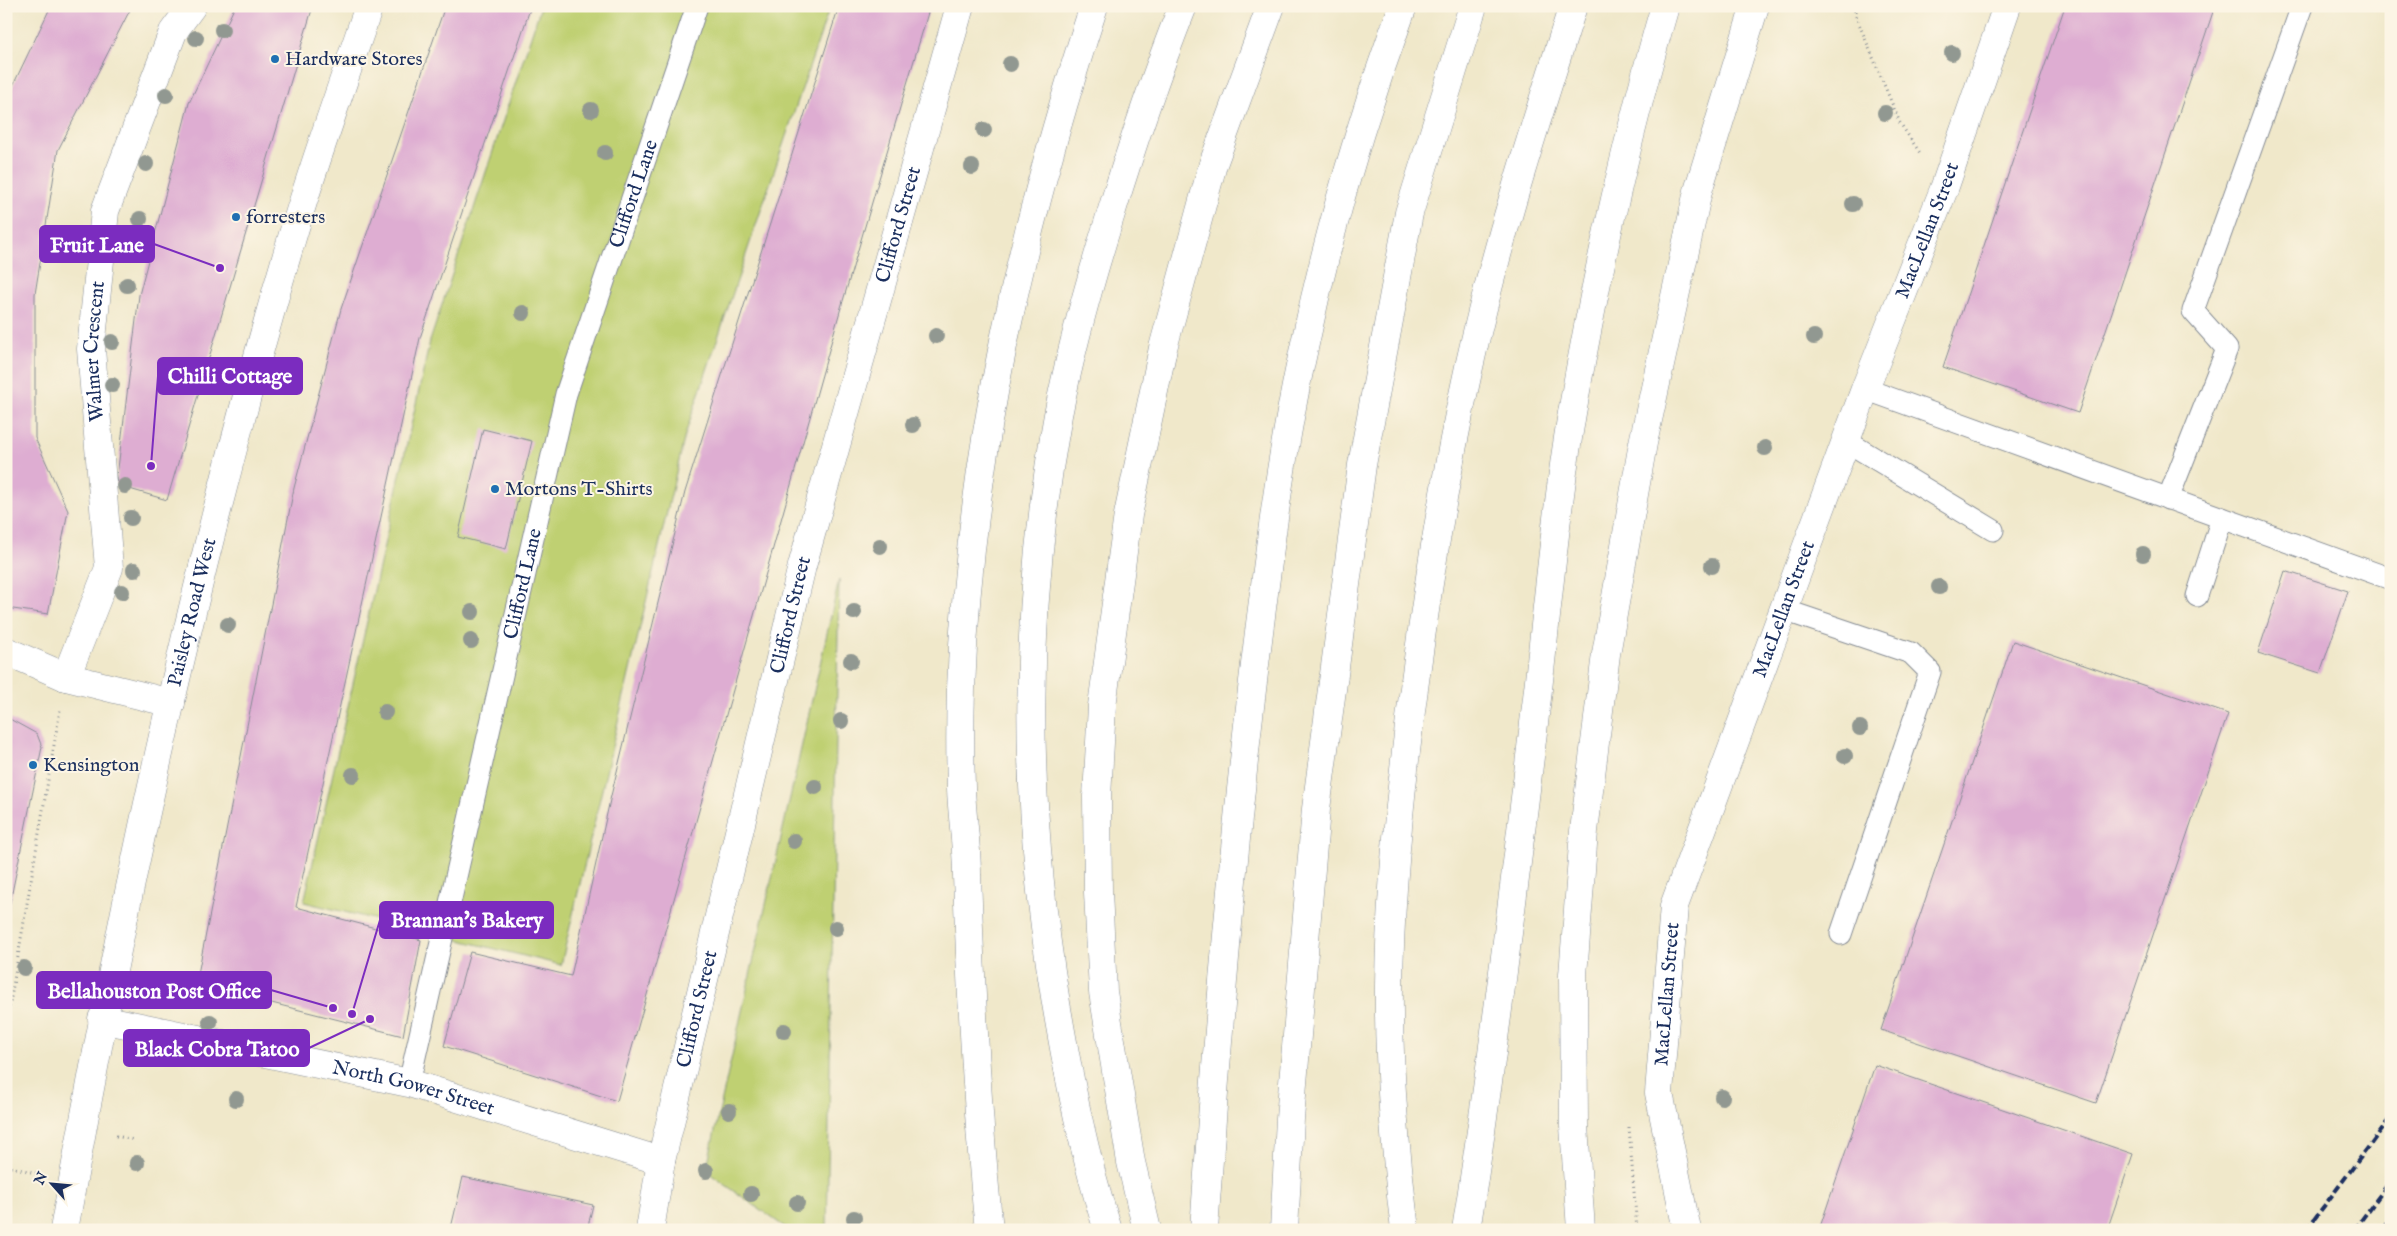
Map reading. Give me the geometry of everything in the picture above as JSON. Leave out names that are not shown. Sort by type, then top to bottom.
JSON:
[{"type":"main road","name":"Walmer Crescent","points":[[66,677],[109,568],[91,349],[104,211],[173,32],[192,6]]},
{"type":"main road","name":"Paisley Road West","points":[[64,1230],[102,1019],[198,584],[292,238],[369,6]]},
{"type":"main road","name":"Clifford Street","points":[[650,1230],[661,1162],[802,566],[960,6]]},
{"type":"main road","points":[[989,1230],[968,957],[967,872],[961,789],[962,689],[968,588],[982,472],[1004,337],[1028,226],[1064,98],[1094,6]]},
{"type":"main road","points":[[1108,1230],[1087,1159],[1065,1054],[1047,944],[1034,832],[1031,737],[1033,626],[1046,502],[1058,417],[1070,358],[1088,288],[1116,198],[1158,69],[1184,6]]},
{"type":"main road","points":[[1148,1230],[1131,1162],[1103,992],[1099,919],[1097,797],[1102,706],[1128,515],[1163,348],[1214,164],[1271,6]]},
{"type":"main road","points":[[1204,1230],[1217,1049],[1246,733],[1273,524],[1303,350],[1327,250],[1380,70],[1403,6]]},
{"type":"main road","points":[[1284,1230],[1290,1119],[1316,809],[1362,466],[1409,212],[1473,6]]},
{"type":"main road","points":[[1405,1230],[1394,1138],[1389,970],[1393,875],[1404,760],[1424,615],[1469,367],[1518,184],[1573,6]]},
{"type":"main road","points":[[1466,1230],[1491,1069],[1537,697],[1556,521],[1572,413],[1616,193],[1640,93],[1665,6]]},
{"type":"main road","points":[[1581,1230],[1574,1126],[1573,975],[1584,831],[1606,654],[1622,557],[1668,327],[1698,191],[1755,6]]},
{"type":"main road","name":"MacLellan Street","points":[[1687,1230],[1658,1094],[1674,906],[1865,389],[1944,189],[2007,6]]},
{"type":"main road","points":[[6,651],[66,677],[171,703]]},
{"type":"main road","name":"North Gower Street","points":[[102,1019],[409,1083],[661,1162]]},
{"type":"lane","name":"Clifford Lane","points":[[409,1083],[566,394],[697,6]]},
{"type":"lane","points":[[2168,499],[2227,349],[2193,311],[2302,6]]},
{"type":"lane","points":[[1865,389],[2391,579]]},
{"type":"lane","points":[[1846,441],[1993,530]]},
{"type":"lane","points":[[2197,596],[2222,518]]},
{"type":"lane","points":[[1784,610],[1911,653],[1930,672],[1841,934]]},
{"type":"path","points":[[1855,6],[1856,14],[1900,123],[1944,189]]},
{"type":"path","points":[[6,1027],[66,677]]},
{"type":"green space","points":[[541,6],[830,6],[685,435],[561,965],[304,902],[430,341]]},
{"type":"green space","points":[[839,580],[827,1230],[789,1230],[706,1171]]},
{"type":"building","points":[[51,6],[132,6],[58,150],[35,294],[35,438],[68,511],[48,614],[6,608],[6,100]]},
{"type":"building","points":[[235,6],[313,6],[167,500],[116,485],[139,295],[189,103]]},
{"type":"building","points":[[445,6],[531,6],[420,338],[296,907],[421,940],[403,1036],[196,984],[294,488],[341,309]]},
{"type":"building","points":[[839,6],[930,6],[840,311],[617,1101],[444,1046],[470,952],[571,976],[610,800],[685,492]]},
{"type":"building","points":[[2065,6],[2215,6],[2078,413],[1943,367]]},
{"type":"building","name":"Mortons T-Shirts","points":[[483,429],[532,441],[506,549],[458,537]]},
{"type":"building","points":[[2285,571],[2348,591],[2320,673],[2258,653]]},
{"type":"building","points":[[2013,641],[2228,714],[2096,1103],[1881,1030]]},
{"type":"building","points":[[6,717],[37,734],[42,747],[7,917]]},
{"type":"building","points":[[1875,1065],[2133,1154],[2107,1230],[1819,1230]]},
{"type":"building","points":[[463,1177],[593,1205],[587,1230],[460,1230],[451,1228]]},
{"type":"railway","points":[[2306,1230],[2391,1117]]},
{"type":"railway","points":[[2354,1230],[2391,1180]]},
{"type":"railway","points":[[2383,1230],[2391,1219]]},
{"type":"place","name":"Hardware Stores","points":[[275,59]]},
{"type":"place","name":"forresters","points":[[236,217]]},
{"type":"place","name":"Fruit Lane","points":[[220,268]]},
{"type":"place","name":"Chilli Cottage","points":[[151,466]]},
{"type":"place","name":"Mortons T-Shirts","points":[[495,489]]},
{"type":"place","name":"Kensington","points":[[33,765]]},
{"type":"place","name":"Bellahouston Post Office","points":[[333,1008]]},
{"type":"place","name":"Brannan's Bakery","points":[[352,1014]]},
{"type":"place","name":"Black Cobra Tatoo","points":[[370,1019]]}]
